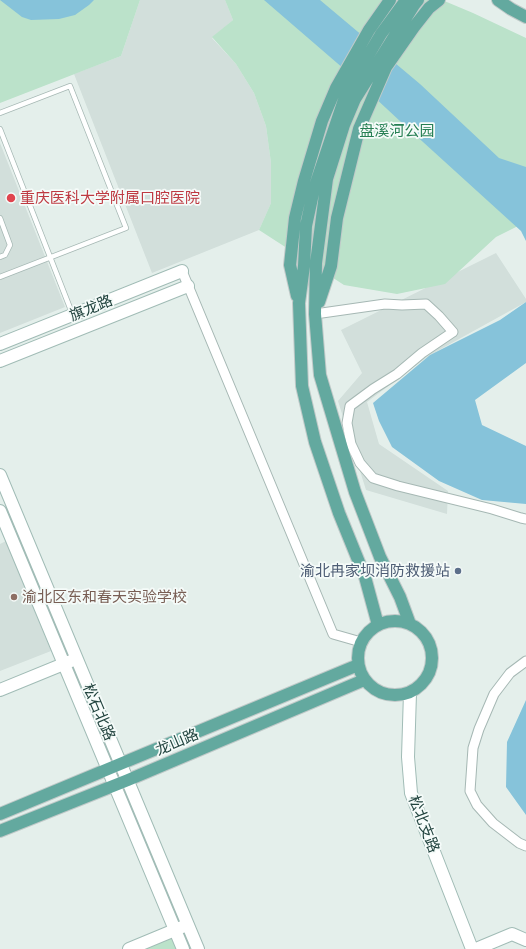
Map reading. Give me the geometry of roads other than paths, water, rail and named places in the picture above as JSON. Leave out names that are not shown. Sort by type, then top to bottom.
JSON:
[{"type":"main road","points":[[299,303],[290,265],[295,218],[304,181],[322,121],[336,88],[369,30],[390,0]]},
{"type":"main road","points":[[315,314],[331,266],[337,218],[359,129],[386,67],[429,8],[439,0]]},
{"type":"main road","points":[[491,0],[526,17]]},
{"type":"main road","points":[[498,0],[511,9]]},
{"type":"main road","points":[[410,624],[400,597],[378,552],[355,492],[320,375],[315,314],[316,263],[328,179],[347,91],[381,34],[412,2]]},
{"type":"main road","points":[[340,124],[314,188],[306,226],[304,266],[299,303],[302,386],[315,442],[339,513],[365,577],[378,625]]},
{"type":"main road","name":"旗龙路","points":[[0,344],[182,271]]},
{"type":"main road","points":[[0,361],[188,286]]},
{"type":"main road","name":"松石北路","points":[[0,475],[198,949]]},
{"type":"main road","name":"松石北路","points":[[0,511],[183,949]]},
{"type":"main road","points":[[400,621],[410,624],[420,631],[428,641],[432,652],[432,665],[428,676],[420,686],[410,693],[397,696],[384,694],[373,689],[364,680],[360,672],[358,653],[362,642],[368,632],[378,625],[400,621]]},
{"type":"main road","points":[[0,690],[77,658]]},
{"type":"main road","name":"龙山路","points":[[0,814],[358,664]]},
{"type":"main road","name":"龙山路","points":[[0,831],[115,786],[364,680]]},
{"type":"main road","name":"松北支路","points":[[410,693],[408,757],[411,794],[472,949]]},
{"type":"main road","points":[[129,949],[188,925]]},
{"type":"main road","points":[[476,949],[512,934],[526,940]]},
{"type":"street","points":[[182,271],[332,634],[362,642]]},
{"type":"street","points":[[315,314],[385,304],[426,304],[439,316],[453,332],[422,353],[397,374],[350,406],[347,423],[351,444],[360,463],[373,478],[398,486],[526,519]]},
{"type":"street","points":[[526,661],[510,673],[494,694],[479,729],[473,748],[470,792],[477,804],[493,823],[519,843],[526,846]]},
{"type":"lane","points":[[0,113],[70,86],[126,228],[0,277]]},
{"type":"lane","points":[[0,129],[73,315]]},
{"type":"lane","points":[[0,218],[10,245],[5,255],[0,257]]},
{"type":"water","points":[[0,0],[94,0],[75,15],[59,19],[31,20],[22,17]]},
{"type":"water","points":[[264,0],[320,0],[420,84],[499,158],[526,167],[526,241],[521,231],[344,69]]},
{"type":"water","points":[[526,302],[526,363],[475,400],[482,425],[526,446],[526,504],[482,500],[439,481],[392,447],[379,421],[373,403],[430,355],[500,320]]},
{"type":"water","points":[[526,700],[526,815],[506,787],[507,742]]},
{"type":"place","name":"重庆医科大学附属口腔医院","points":[[11,198]]},
{"type":"place","name":"渝北冉家坝消防救援站","points":[[458,571]]},
{"type":"place","name":"渝北区东和春天实验学校","points":[[14,597]]},
{"type":"park label","name":"盘溪河公园","points":[[397,131]]}]
